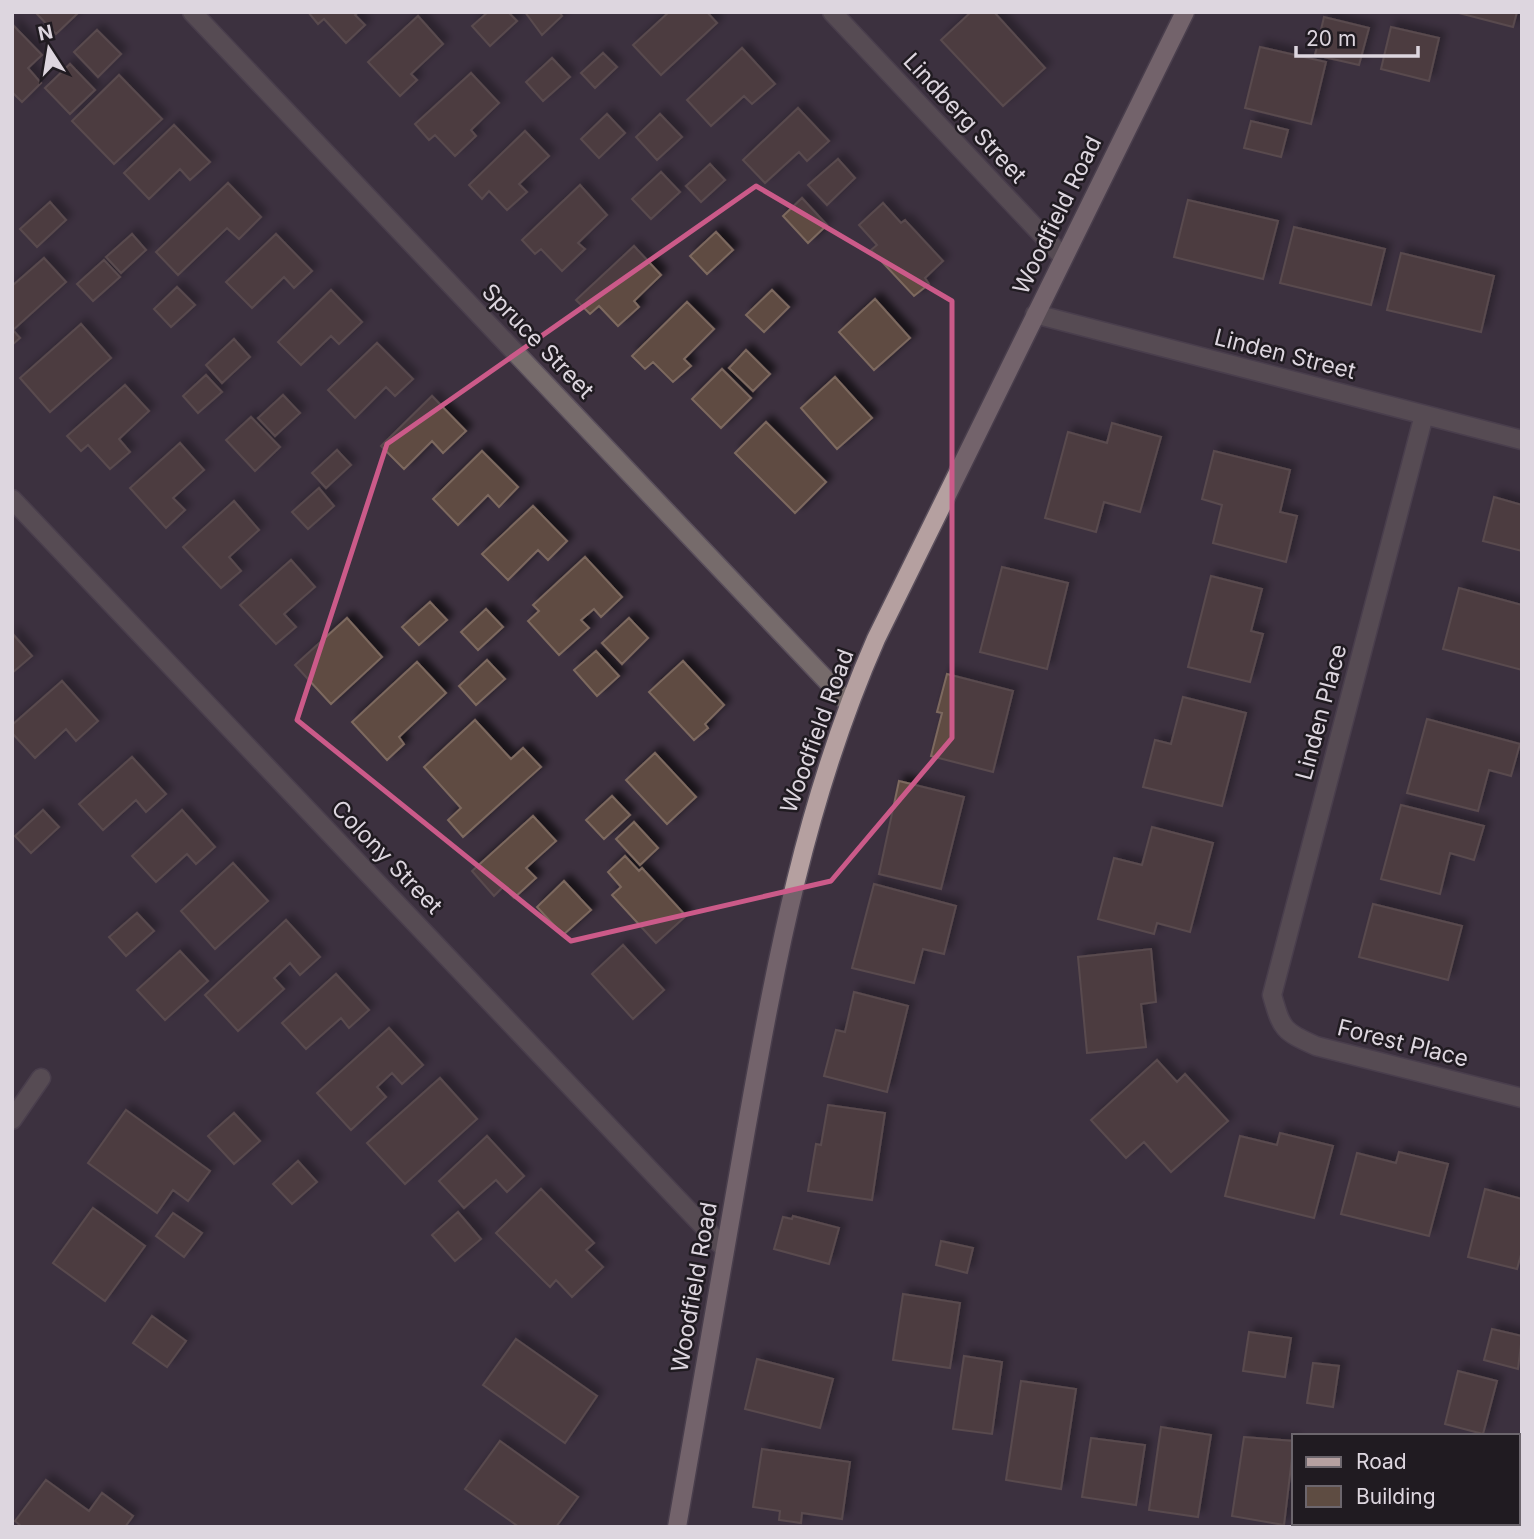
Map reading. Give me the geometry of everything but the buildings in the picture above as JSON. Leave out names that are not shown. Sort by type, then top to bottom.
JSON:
[{"type":"main road","name":"Woodfield Road","points":[[677,1527],[777,957],[811,812],[848,703],[1035,314],[1185,12]]},
{"type":"street","name":"Spruce Street","points":[[192,12],[848,703]]},
{"type":"street","name":"Lindberg Street","points":[[832,12],[1063,257]]},
{"type":"street","name":"Linden Street","points":[[1035,314],[1522,440]]},
{"type":"street","name":"Linden Place","points":[[1280,1020],[1272,995],[1424,415]]},
{"type":"street","name":"Colony Street","points":[[12,499],[726,1249]]},
{"type":"street","name":"Forest Place","points":[[1280,1020],[1288,1033],[1316,1046],[1522,1098]]},
{"type":"street","points":[[12,1120],[41,1078]]},
{"type":"highlighted area","points":[[756,186],[952,301],[952,738],[831,881],[571,941],[297,720],[387,444]]}]
